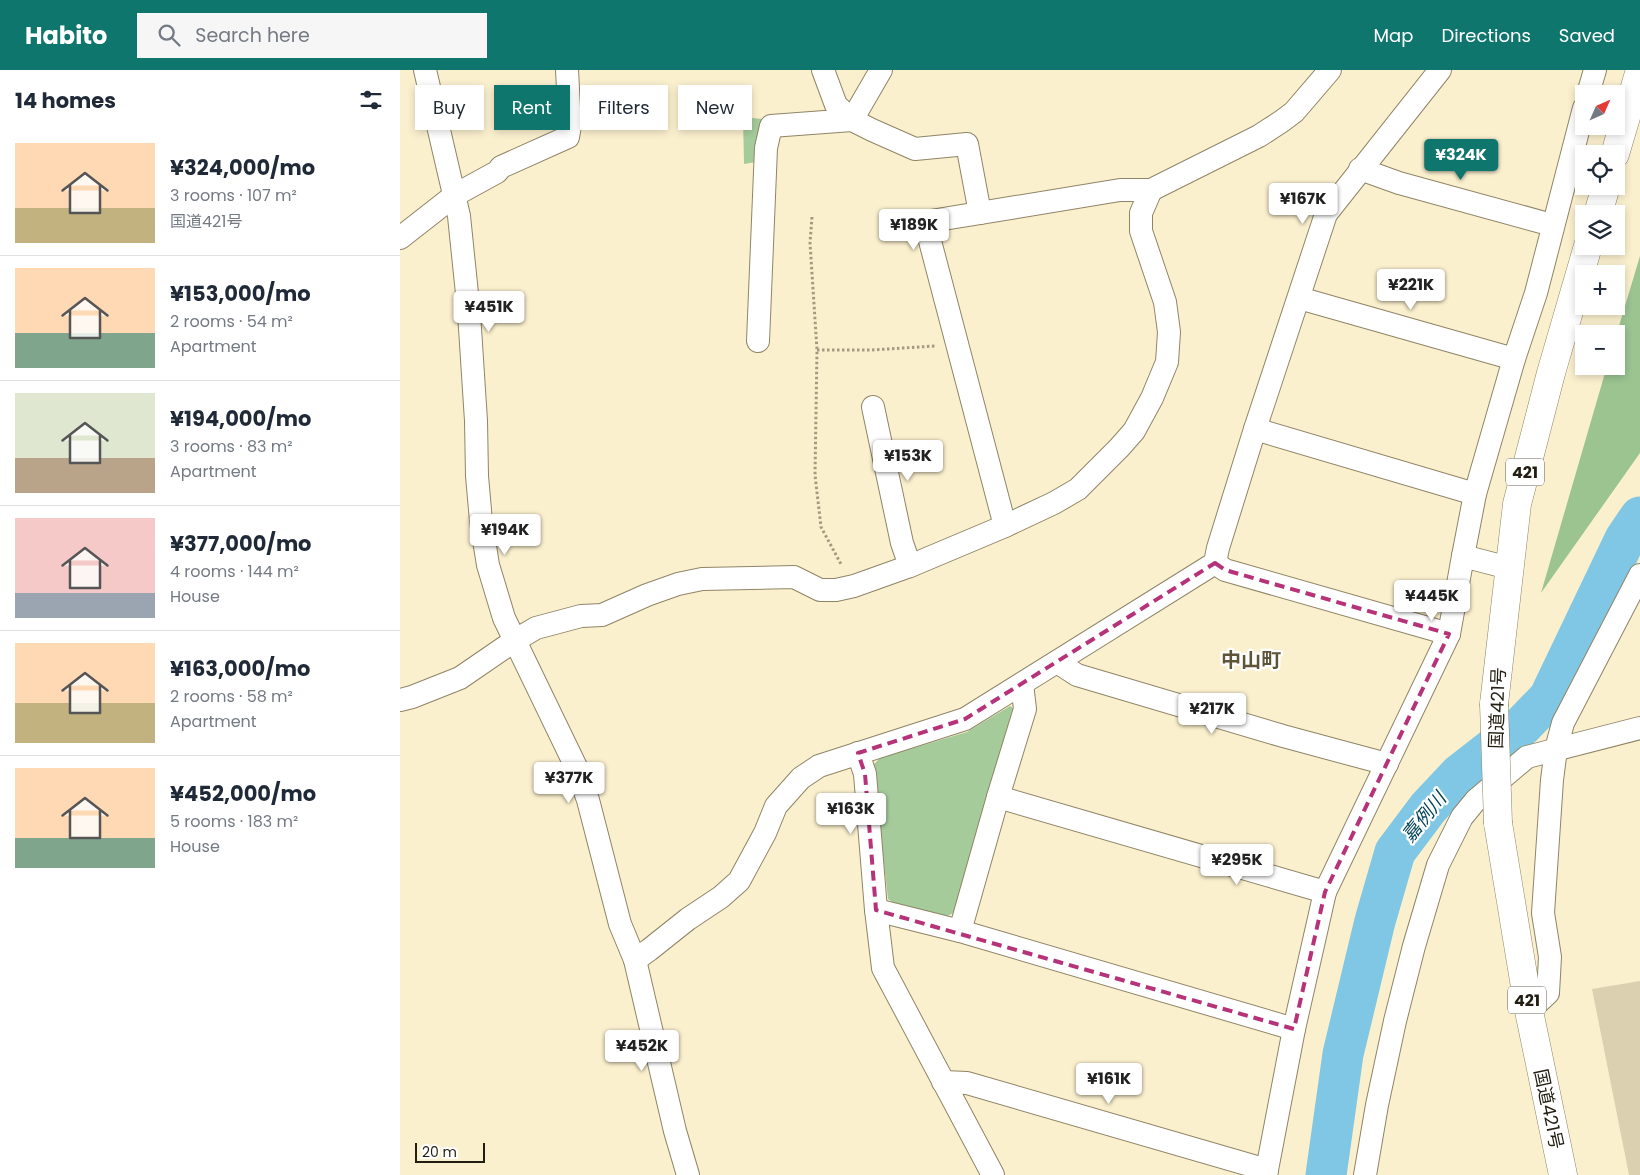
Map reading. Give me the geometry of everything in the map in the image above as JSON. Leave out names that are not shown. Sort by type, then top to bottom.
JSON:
[{"type":"highway","points":[[1618,145],[1640,70]]},
{"type":"highway","name":"国道421号","points":[[1563,1175],[1529,1012],[1498,823],[1494,704],[1517,504],[1551,373],[1585,255]]},
{"type":"street","points":[[425,70],[459,216],[469,313],[476,422],[476,476],[488,565],[504,618],[577,769],[588,800],[620,924],[635,960],[675,1131],[688,1175]]},
{"type":"street","points":[[400,238],[455,195],[497,172],[501,167],[568,137],[570,126],[567,70]]},
{"type":"street","points":[[823,70],[836,105],[852,120],[915,149],[967,144],[980,213]]},
{"type":"street","points":[[852,120],[881,70]]},
{"type":"street","points":[[1005,526],[926,222],[1120,190],[1151,190],[1259,136],[1282,121],[1294,112],[1330,70]]},
{"type":"street","points":[[635,960],[688,919],[721,897],[739,881],[765,833],[776,806],[801,778],[819,766],[965,719],[1215,563],[1255,429],[1326,214],[1440,70]]},
{"type":"street","points":[[1591,85],[1595,70]]},
{"type":"street","points":[[758,341],[766,148],[771,126],[852,120]]},
{"type":"street","points":[[943,1082],[967,1083],[1267,1172],[1294,1029],[1324,892],[1449,634],[1474,494],[1514,359],[1536,293],[1577,135]]},
{"type":"street","points":[[1360,170],[1399,183],[1552,225]]},
{"type":"street","points":[[400,700],[460,678],[536,628],[581,616],[602,615],[662,589],[702,579],[794,577],[820,590],[836,590],[854,586],[910,566],[1005,526],[1054,503],[1078,489],[1134,431],[1152,398],[1167,362],[1169,332],[1165,302],[1141,231],[1141,213],[1151,190]]},
{"type":"street","points":[[1299,298],[1514,359]]},
{"type":"street","points":[[873,407],[902,543],[910,566]]},
{"type":"street","points":[[1255,429],[1474,494]]},
{"type":"street","points":[[1463,556],[1509,568]]},
{"type":"street","points":[[1215,563],[1225,570],[1449,634]]},
{"type":"street","points":[[1529,1012],[1548,993],[1550,957],[1543,913],[1552,780],[1556,749],[1563,723],[1640,575]]},
{"type":"street","points":[[1056,662],[1077,676],[1387,764]]},
{"type":"street","points":[[960,931],[1025,709],[1022,684]]},
{"type":"street","points":[[1365,1175],[1377,1105],[1395,1021],[1414,946],[1438,865],[1462,817],[1476,800],[1527,757],[1640,728]]},
{"type":"street","points":[[858,753],[865,774],[876,910],[883,968],[993,1175]]},
{"type":"street","points":[[998,797],[1324,892]]},
{"type":"street","points":[[876,910],[960,931],[1294,1029]]},
{"type":"path","points":[[812,217],[810,243],[817,350],[815,475],[821,527],[854,586]]},
{"type":"path","points":[[817,350],[872,350],[958,344]]},
{"type":"highlighted area","points":[[1215,563],[1225,570],[1449,634],[1325,892],[1294,1029],[876,910],[865,774],[858,753],[965,719]]},
{"type":"green space","points":[[752,118],[770,120],[762,161],[744,164],[743,130],[752,130]]},
{"type":"green space","points":[[1640,256],[1640,453],[1541,593],[1604,375],[1625,375],[1625,325],[1619,325],[1622,315],[1625,315],[1625,306]]},
{"type":"green space","points":[[1010,706],[1016,710],[958,911],[945,917],[898,906],[888,899],[873,765],[880,758],[967,732]]},
{"type":"building","points":[[1640,981],[1640,1175],[1629,1175],[1592,989]]},
{"type":"waterway","name":"嘉例川","points":[[1326,1175],[1343,1054],[1375,921],[1395,852],[1428,808],[1459,775],[1523,725],[1549,698],[1625,539],[1640,517]]},
{"type":"district","name":"中山町","points":[[1251,660]]}]
